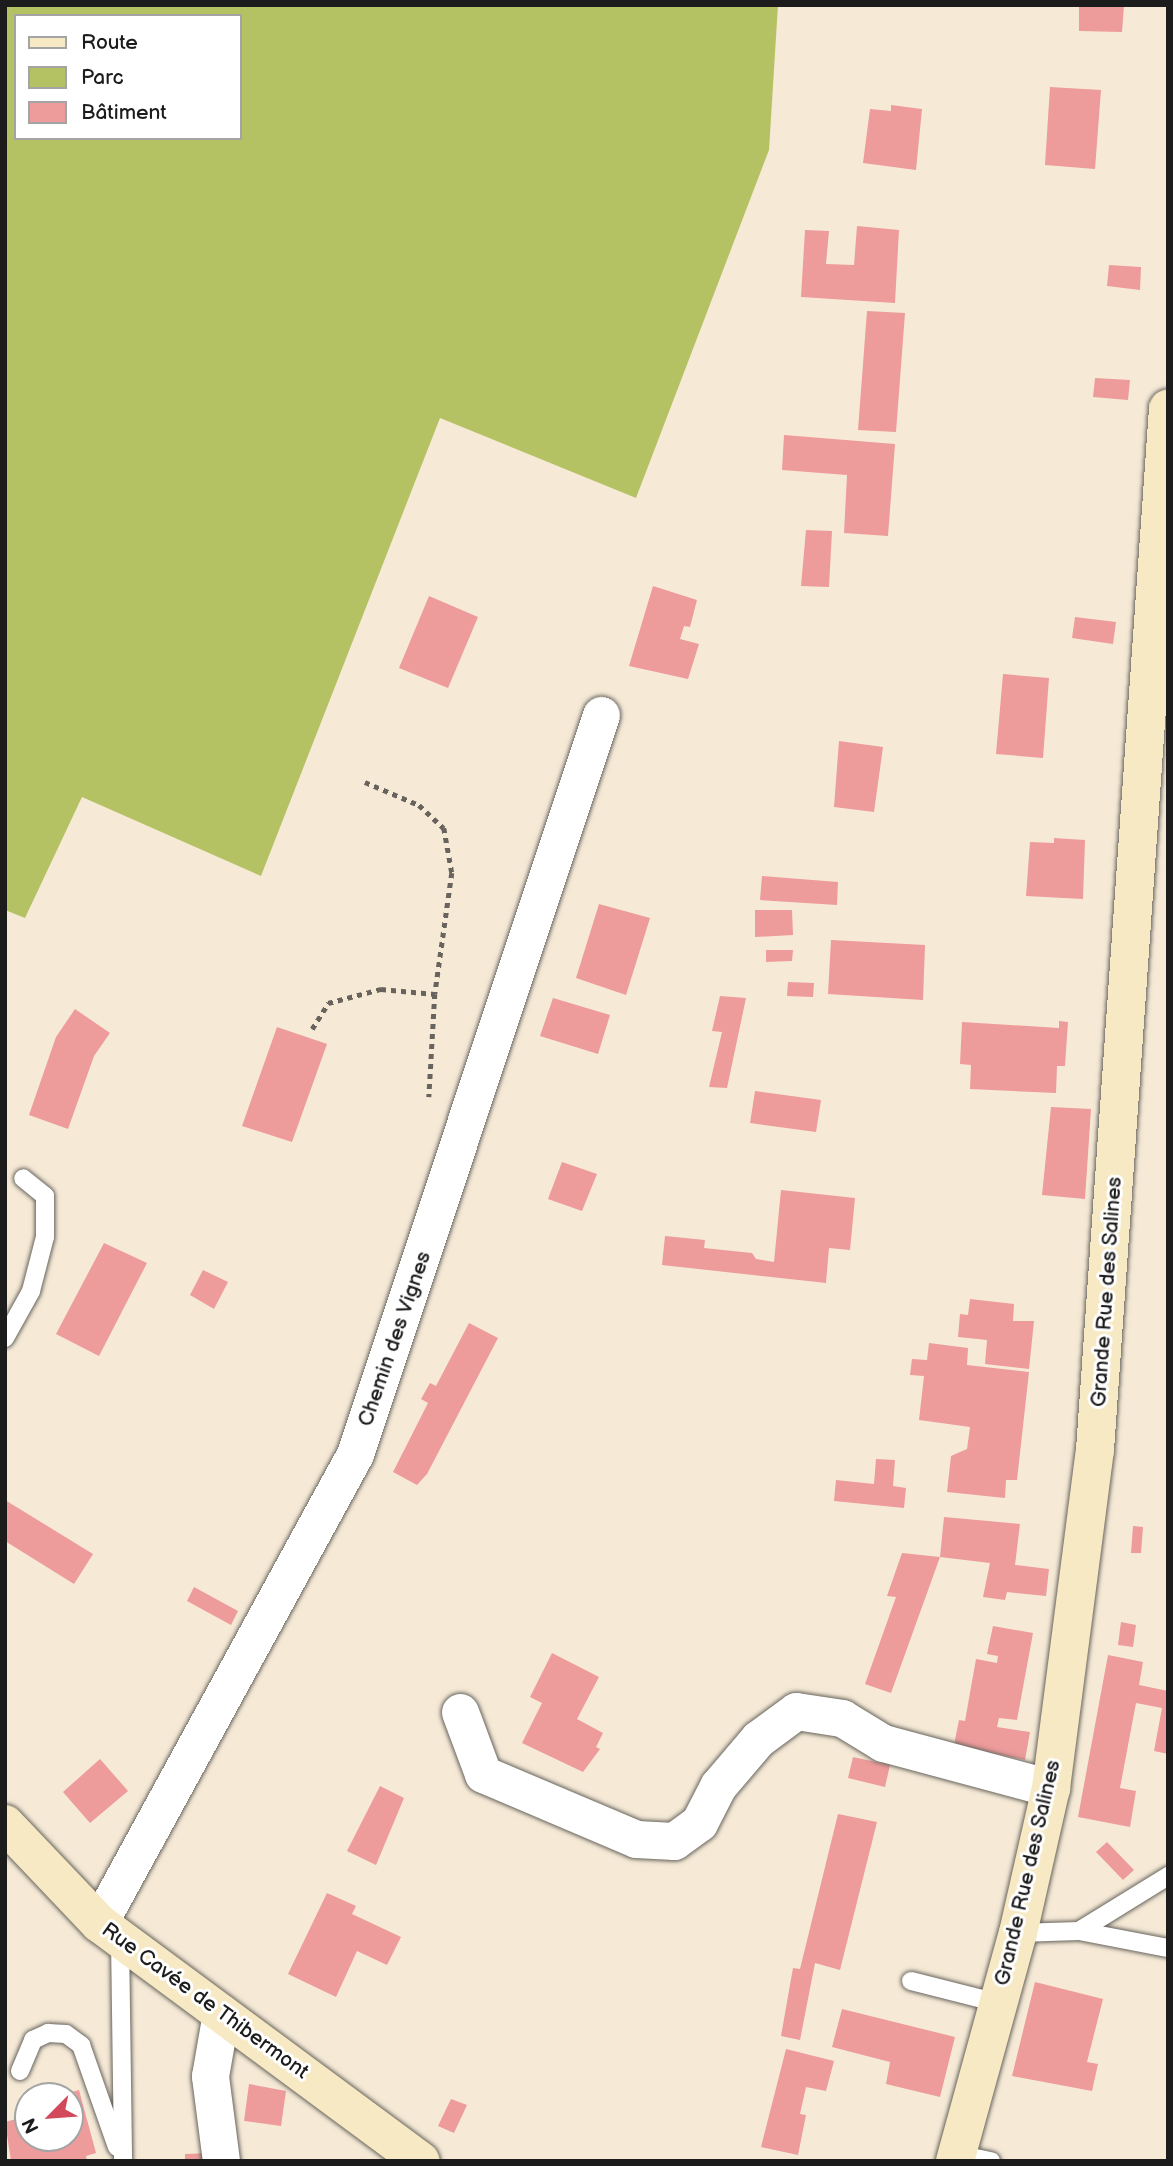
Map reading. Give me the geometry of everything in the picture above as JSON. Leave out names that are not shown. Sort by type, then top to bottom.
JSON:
[{"type":"main road","name":"Grande Rue des Salines","points":[[968,2159],[998,2003],[1051,1787],[1095,1450],[1168,409]]},
{"type":"main road","name":"Rue Cavée de Thibermont","points":[[5,1824],[109,1931],[421,2161]]},
{"type":"street","name":"Chemin des Vignes","points":[[109,1931],[355,1454],[601,715]]},
{"type":"street","points":[[460,1712],[483,1774],[636,1839],[674,1842],[699,1823],[718,1786],[758,1739],[796,1711],[842,1718],[883,1742],[1051,1787]]},
{"type":"street","points":[[221,2161],[210,2076],[222,2013]]},
{"type":"lane","points":[[5,1338],[31,1291],[45,1237],[45,1196],[23,1178]]},
{"type":"lane","points":[[1079,1931],[1168,1876]]},
{"type":"lane","points":[[109,1931],[122,2161]]},
{"type":"lane","points":[[1017,1933],[1079,1931],[1168,1948]]},
{"type":"lane","points":[[911,1980],[998,2003]]},
{"type":"lane","points":[[20,2071],[33,2040],[48,2033],[66,2034],[81,2045],[122,2161]]},
{"type":"path","points":[[365,782],[419,805],[443,828],[452,873],[435,994],[428,1103]]},
{"type":"path","points":[[312,1029],[328,1003],[381,989],[435,994]]},
{"type":"green space","points":[[5,5],[778,5],[769,150],[636,498],[440,418],[261,876],[82,797],[25,918],[5,910]]},
{"type":"building","points":[[1079,5],[1124,5],[1122,32],[1079,31]]},
{"type":"building","points":[[1050,87],[1101,90],[1095,169],[1045,165]]},
{"type":"building","points":[[891,105],[922,109],[916,170],[863,163],[870,109],[891,111]]},
{"type":"building","points":[[857,226],[899,230],[895,303],[801,297],[805,230],[829,231],[826,264],[854,265]]},
{"type":"building","points":[[1109,265],[1141,267],[1140,290],[1107,286]]},
{"type":"building","points":[[867,311],[905,313],[896,432],[858,430]]},
{"type":"building","points":[[1095,378],[1130,380],[1128,400],[1093,397]]},
{"type":"building","points":[[784,435],[895,444],[888,536],[844,533],[847,475],[782,470]]},
{"type":"building","points":[[806,530],[832,531],[829,587],[801,586]]},
{"type":"building","points":[[653,586],[697,600],[690,627],[684,626],[680,639],[699,644],[688,679],[629,666]]},
{"type":"building","points":[[429,596],[478,617],[448,688],[399,668]]},
{"type":"building","points":[[1075,617],[1116,622],[1113,644],[1072,638]]},
{"type":"building","points":[[1003,674],[1049,678],[1043,758],[996,754]]},
{"type":"building","points":[[839,741],[883,747],[874,812],[834,807]]},
{"type":"building","points":[[1054,838],[1085,840],[1083,899],[1026,896],[1030,842],[1054,843]]},
{"type":"building","points":[[762,876],[838,882],[837,905],[760,900]]},
{"type":"building","points":[[599,904],[650,918],[626,995],[576,978]]},
{"type":"building","points":[[755,910],[792,910],[793,935],[755,937]]},
{"type":"building","points":[[831,940],[925,945],[923,1000],[828,994]]},
{"type":"building","points":[[766,950],[793,950],[792,961],[766,962]]},
{"type":"building","points":[[788,982],[814,983],[813,997],[787,996]]},
{"type":"building","points":[[720,996],[746,998],[727,1088],[709,1087],[722,1032],[712,1031]]},
{"type":"building","points":[[553,998],[610,1015],[598,1054],[540,1036]]},
{"type":"building","points":[[75,1009],[110,1033],[94,1056],[68,1129],[29,1115],[56,1037]]},
{"type":"building","points":[[1059,1021],[1068,1022],[1065,1066],[1057,1066],[1056,1093],[970,1089],[971,1065],[960,1064],[962,1022],[1059,1028]]},
{"type":"building","points":[[277,1027],[327,1044],[292,1142],[242,1126]]},
{"type":"building","points":[[755,1091],[821,1100],[816,1132],[750,1123]]},
{"type":"building","points":[[1051,1107],[1091,1109],[1085,1199],[1042,1195]]},
{"type":"building","points":[[562,1162],[597,1174],[582,1211],[548,1199]]},
{"type":"building","points":[[781,1190],[855,1198],[850,1250],[829,1248],[826,1283],[662,1265],[665,1236],[705,1240],[704,1248],[752,1253],[756,1259],[774,1262]]},
{"type":"building","points":[[104,1243],[147,1263],[99,1356],[56,1334]]},
{"type":"building","points":[[203,1270],[228,1282],[214,1309],[190,1295]]},
{"type":"building","points":[[970,1299],[1014,1304],[1013,1321],[1034,1321],[1029,1369],[985,1364],[987,1340],[958,1337],[960,1314],[968,1315]]},
{"type":"building","points":[[469,1323],[498,1338],[427,1474],[417,1485],[393,1472],[428,1403],[421,1399],[430,1383],[436,1386]]},
{"type":"building","points":[[929,1343],[968,1348],[967,1365],[1029,1372],[1017,1480],[1006,1480],[1005,1498],[947,1492],[951,1456],[967,1449],[970,1427],[919,1420],[924,1376],[910,1375],[912,1359],[927,1360]]},
{"type":"building","points":[[876,1459],[895,1460],[893,1486],[906,1488],[904,1508],[834,1501],[836,1480],[874,1484]]},
{"type":"building","points":[[5,1500],[93,1554],[74,1584],[5,1541]]},
{"type":"building","points":[[944,1517],[1020,1524],[1015,1565],[1049,1569],[1046,1596],[1007,1592],[1005,1600],[983,1597],[990,1563],[940,1557]]},
{"type":"building","points":[[1133,1526],[1143,1527],[1141,1553],[1131,1553]]},
{"type":"building","points":[[902,1553],[940,1557],[891,1693],[865,1684],[896,1597],[887,1596]]},
{"type":"building","points":[[194,1587],[238,1611],[231,1625],[187,1601]]},
{"type":"building","points":[[1121,1622],[1136,1625],[1133,1647],[1118,1645]]},
{"type":"building","points":[[993,1626],[1033,1633],[1017,1720],[999,1718],[997,1727],[1030,1732],[1025,1760],[954,1745],[959,1720],[965,1721],[976,1659],[997,1663],[998,1656],[987,1654]]},
{"type":"building","points":[[552,1653],[599,1677],[577,1719],[603,1733],[596,1747],[600,1749],[583,1772],[522,1743],[542,1703],[530,1697]]},
{"type":"building","points":[[1108,1655],[1143,1662],[1139,1685],[1168,1691],[1168,1754],[1154,1751],[1162,1708],[1136,1703],[1120,1788],[1136,1791],[1130,1827],[1078,1817]]},
{"type":"building","points":[[853,1757],[890,1765],[885,1787],[848,1778]]},
{"type":"building","points":[[100,1759],[128,1791],[90,1823],[63,1792]]},
{"type":"building","points":[[380,1786],[404,1798],[376,1865],[347,1851]]},
{"type":"building","points":[[838,1814],[877,1822],[840,1970],[815,1963],[800,2040],[781,2036],[793,1968],[800,1969]]},
{"type":"building","points":[[1107,1842],[1134,1870],[1123,1880],[1096,1852]]},
{"type":"building","points":[[327,1893],[356,1906],[352,1914],[401,1937],[387,1965],[357,1951],[336,1997],[288,1974]]},
{"type":"building","points":[[1035,1982],[1103,1999],[1087,2062],[1098,2064],[1092,2091],[1012,2076]]},
{"type":"building","points":[[842,2009],[955,2037],[940,2097],[886,2084],[890,2062],[832,2047]]},
{"type":"building","points":[[786,2049],[834,2061],[826,2091],[806,2087],[800,2114],[806,2115],[798,2155],[761,2147]]},
{"type":"building","points":[[249,2084],[286,2091],[281,2126],[244,2121]]},
{"type":"building","points":[[451,2099],[467,2105],[454,2133],[438,2126]]},
{"type":"building","points":[[84,2109],[96,2153],[86,2156],[87,2161],[11,2161],[5,2122],[14,2120],[14,2152],[84,2152]]},
{"type":"building","points":[[212,2153],[212,2161],[185,2161],[185,2154]]}]
